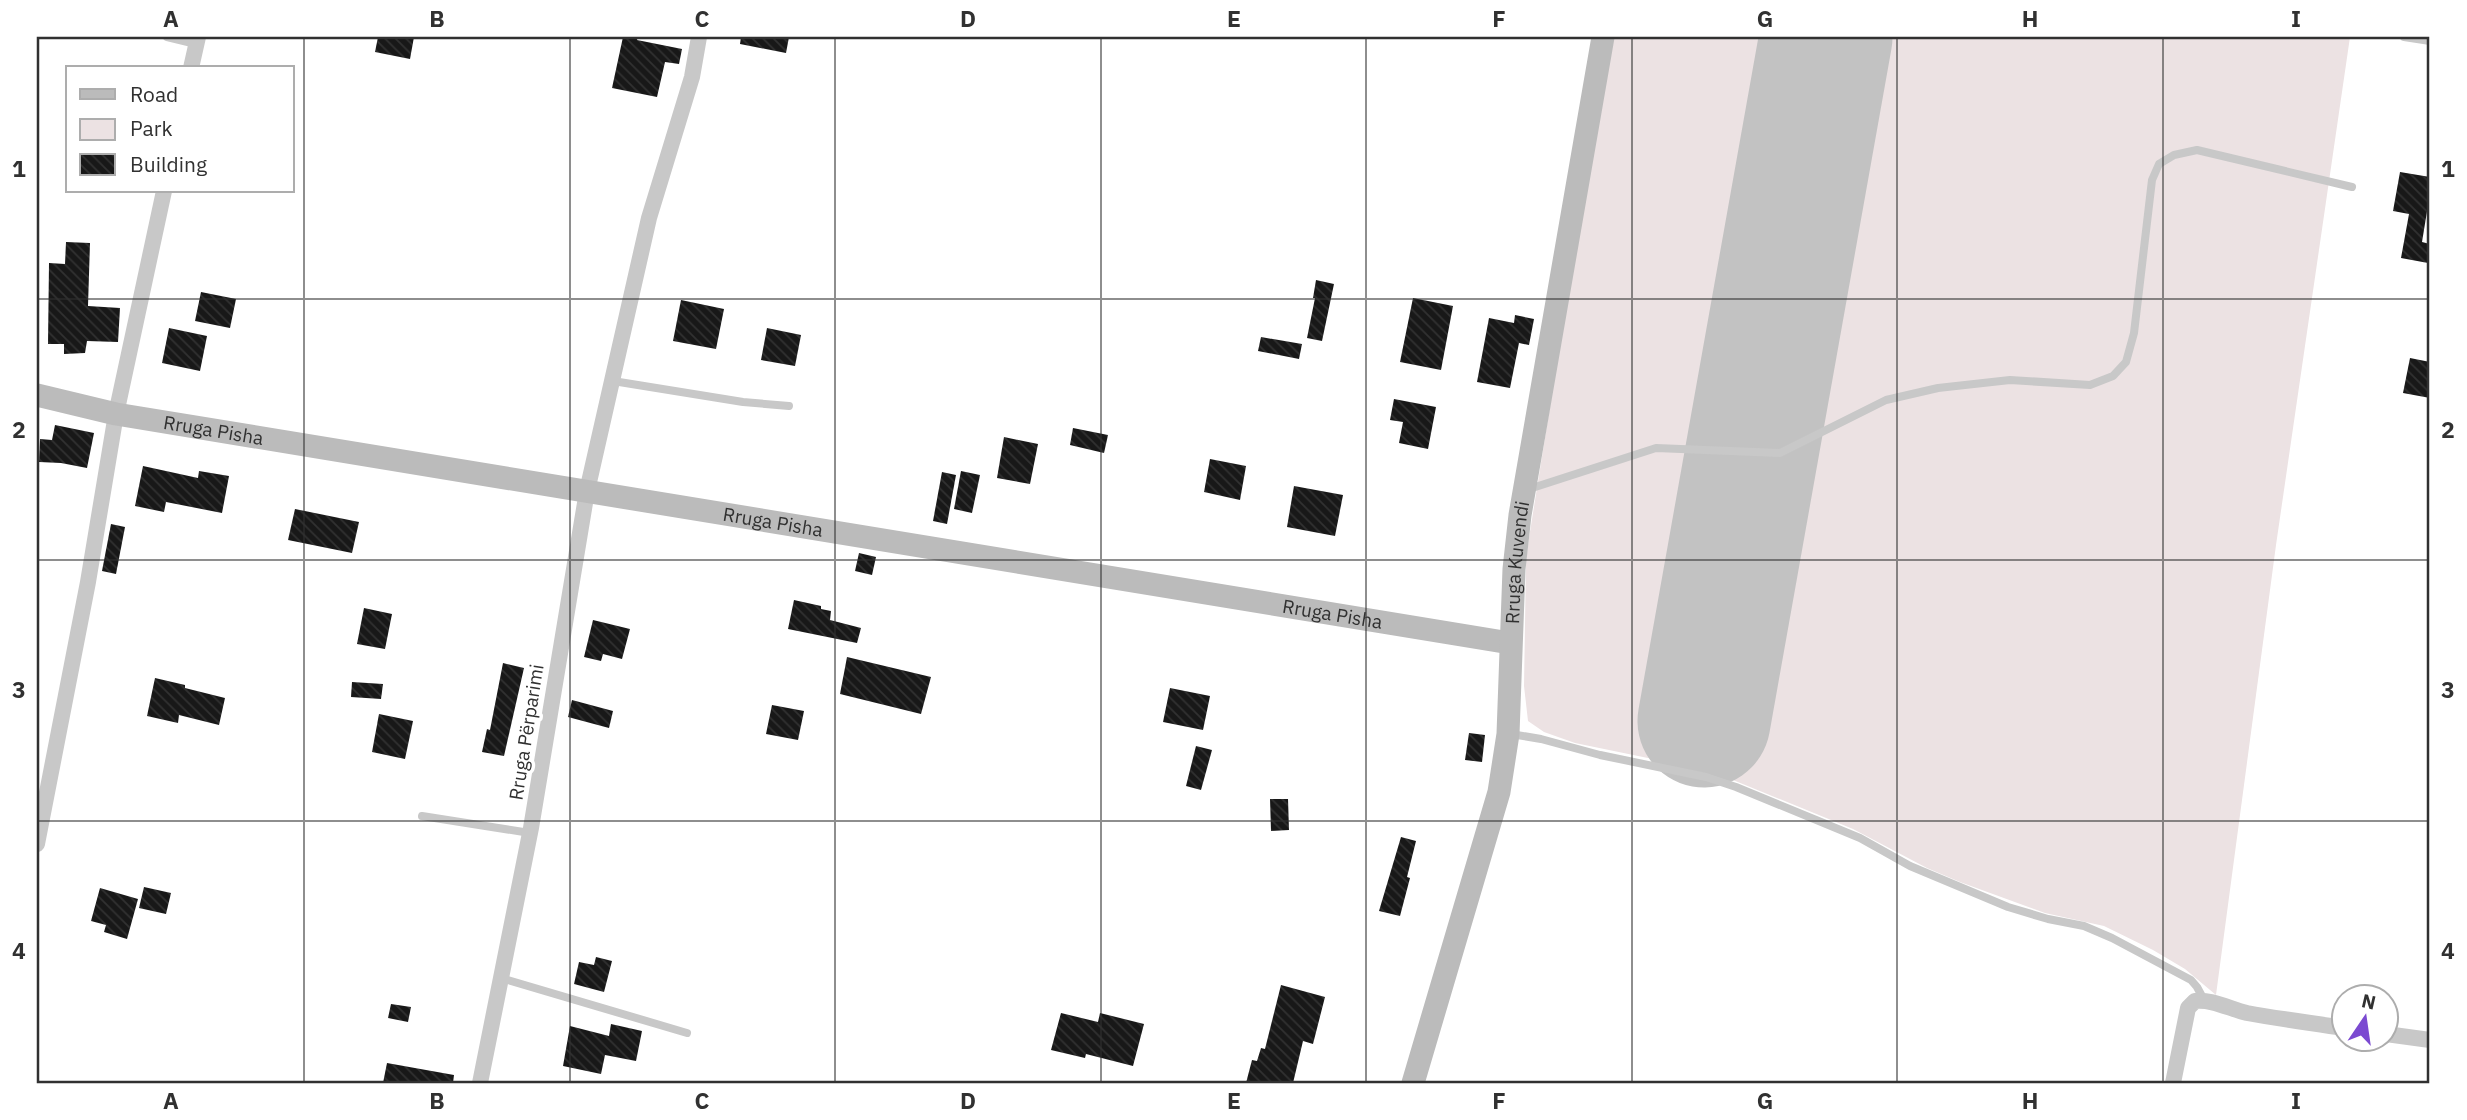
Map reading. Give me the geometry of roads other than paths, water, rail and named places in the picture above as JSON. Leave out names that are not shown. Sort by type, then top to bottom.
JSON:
[{"type":"street","name":"Rruga Përparimi","points":[[482,1083],[530,834],[587,491],[649,218],[689,87],[699,37]]},
{"type":"street","name":"Rruga Kuvendi","points":[[1413,1083],[1499,792],[1508,734],[1514,569],[1523,491],[1602,37]]},
{"type":"street","points":[[191,66],[197,40]]},
{"type":"street","points":[[37,844],[88,582],[116,414],[164,192]]},
{"type":"street","name":"Rruga Pisha","points":[[37,395],[116,414],[1510,643]]},
{"type":"street","points":[[2173,1083],[2188,1008],[2195,1001],[2203,1000],[2224,1008],[2268,1017],[2330,1026]]},
{"type":"street","points":[[2400,1036],[2430,1040]]},
{"type":"lane","points":[[167,37],[197,40]]},
{"type":"lane","points":[[2403,37],[2430,41]]},
{"type":"lane","points":[[1523,491],[1656,448],[1780,453],[1886,400],[1938,388],[2010,380],[2090,386],[2113,376],[2126,362],[2134,333],[2152,180],[2159,164],[2174,155],[2197,150],[2352,187]]},
{"type":"lane","points":[[613,381],[743,402],[789,406]]},
{"type":"lane","points":[[1508,734],[1541,739],[1736,786],[1860,838],[1910,866],[2008,907],[2084,926],[2112,938],[2191,981],[2203,1000]]},
{"type":"lane","points":[[422,816],[530,834]]},
{"type":"lane","points":[[501,978],[687,1033]]}]
